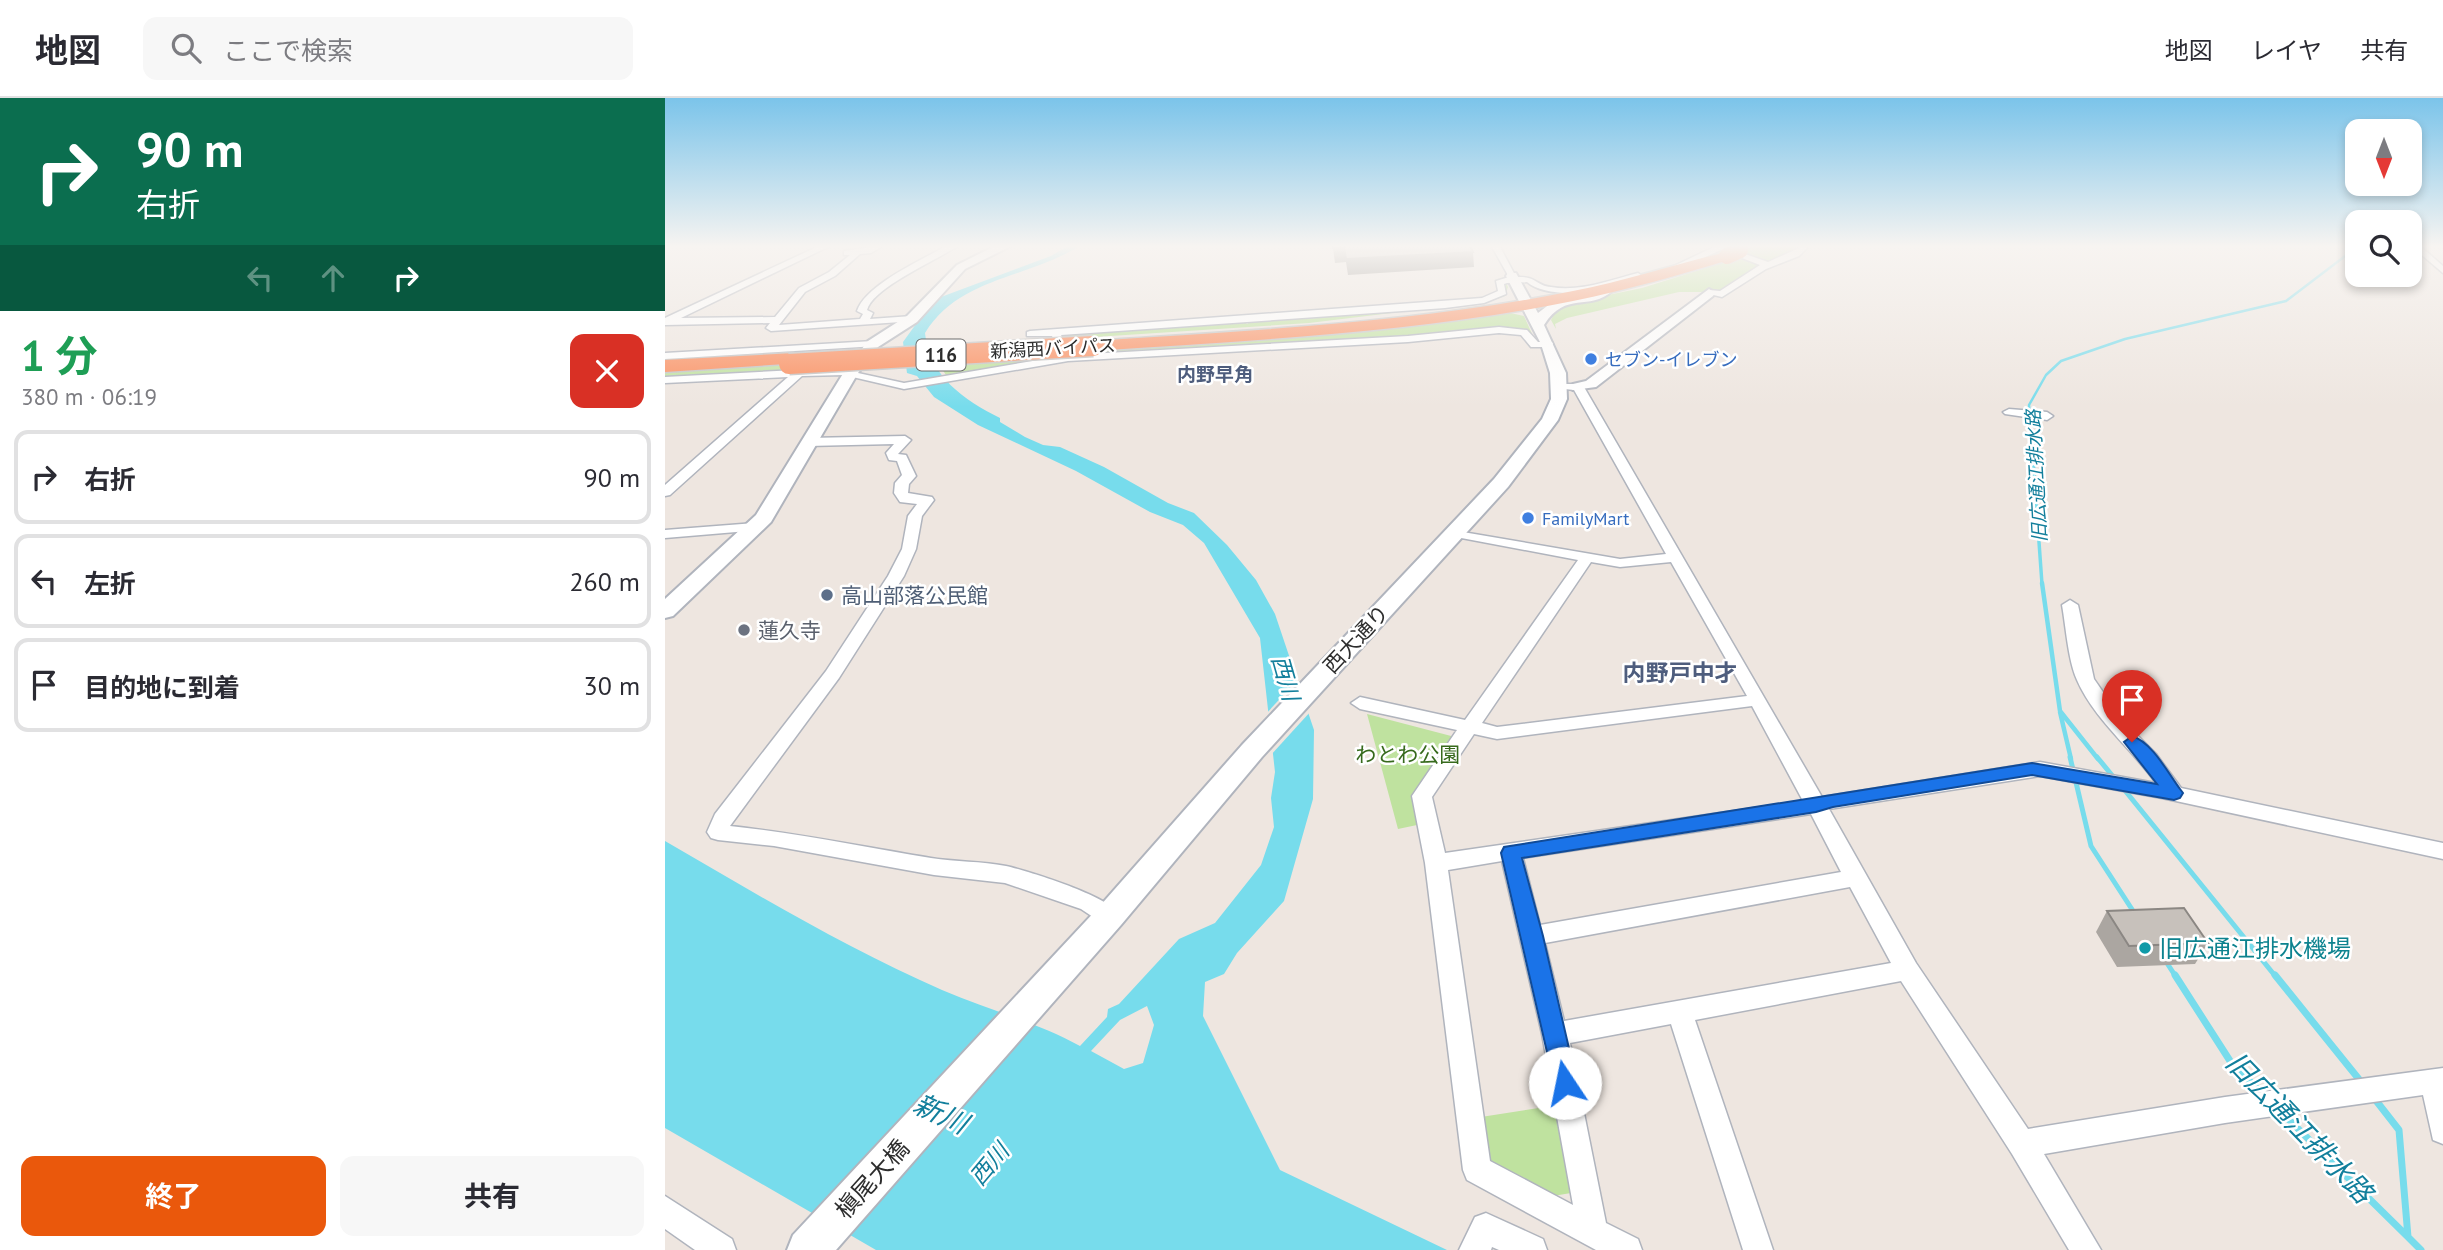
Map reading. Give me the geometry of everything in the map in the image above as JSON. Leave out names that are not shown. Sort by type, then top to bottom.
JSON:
[{"type":"highway","name":"116","points":[[1527,303],[1555,299]]},
{"type":"highway","name":"新潟西バイパス","points":[[665,369],[794,365],[1091,343],[1396,319],[1527,303]]},
{"type":"street","points":[[666,322],[715,299]]},
{"type":"street","points":[[795,299],[771,328],[912,319]]},
{"type":"street","points":[[863,322],[868,313],[862,311],[867,299]]},
{"type":"street","points":[[665,611],[755,527],[772,507],[851,372],[873,344],[912,319],[931,299]]},
{"type":"street","points":[[1030,334],[1471,302],[1484,299]]},
{"type":"street","name":"西大通り","points":[[1021,1014],[1259,744],[1501,483],[1550,420],[1559,399],[1569,386],[1558,373],[1548,344],[1525,299]]},
{"type":"street","points":[[1538,324],[1545,312],[1553,306],[1588,299]]},
{"type":"street","points":[[1702,299],[1591,384],[1569,386],[1676,557],[1907,970],[2022,1144],[2086,1250]]},
{"type":"street","points":[[666,322],[778,320]]},
{"type":"street","points":[[754,351],[790,328]]},
{"type":"street","points":[[665,380],[794,365],[851,372],[887,384],[904,386],[1068,358],[1397,340],[1499,330],[1524,332],[1535,345],[1548,344]]},
{"type":"street","points":[[1055,333],[1068,358]]},
{"type":"street","points":[[665,356],[873,344]]},
{"type":"street","points":[[665,492],[794,365]]},
{"type":"street","points":[[2009,412],[2047,416]]},
{"type":"street","points":[[808,442],[905,440],[892,453],[893,457],[902,458],[909,475],[902,483],[901,493],[905,499],[927,500],[915,516],[909,549],[896,576],[833,674],[722,819],[718,832],[774,838],[934,867],[1006,875],[1089,903],[1110,916]]},
{"type":"street","points":[[665,534],[755,527]]},
{"type":"street","points":[[1456,533],[1620,563],[1676,557]]},
{"type":"street","points":[[1587,557],[1422,796],[1436,863],[1477,1170],[1627,1250]]},
{"type":"street","points":[[2070,605],[2085,679],[2116,725],[2149,759],[2168,792]]},
{"type":"street","points":[[1360,703],[1497,733],[1758,700]]},
{"type":"street","points":[[1436,863],[1816,806],[1831,801],[2040,769],[2168,792],[2443,851]]},
{"type":"street","points":[[1511,853],[1555,1034],[1593,1232]]},
{"type":"street","points":[[1533,936],[1854,878]]},
{"type":"street","points":[[1555,1034],[1907,970]]},
{"type":"street","points":[[1679,1010],[1758,1250]]},
{"type":"street","name":"槇尾大橋","points":[[808,1250],[1021,1014]]},
{"type":"street","points":[[2022,1144],[2225,1110],[2436,1080],[2443,1130]]},
{"type":"street","points":[[665,1211],[721,1250]]},
{"type":"street","points":[[1475,1247],[1486,1228],[1532,1250]]},
{"type":"green space","points":[[1497,299],[1491,301],[1309,323],[1064,339],[1061,335],[1244,321],[1247,324],[1253,320],[1320,318],[1325,315]]},
{"type":"green space","points":[[1590,299],[1650,299],[1567,318],[1555,324],[1556,329],[1551,320],[1557,309],[1569,303]]},
{"type":"green space","points":[[1501,311],[1524,316],[1533,336],[1525,331],[1464,332],[1091,355],[1083,350]]},
{"type":"green space","points":[[933,356],[1060,356],[946,375]]},
{"type":"green space","points":[[805,364],[792,371],[665,379],[665,372]]},
{"type":"green space","name":"わとわ公園","points":[[1367,714],[1455,737],[1413,797],[1417,825],[1398,829]]},
{"type":"green space","points":[[1558,1105],[1571,1193],[1553,1196],[1485,1159],[1481,1117]]},
{"type":"water","points":[[939,299],[959,299],[940,314],[925,333],[933,362],[962,395],[1025,437],[1043,445],[1060,447],[1104,467],[1168,503],[1194,513],[1227,545],[1256,580],[1275,614],[1314,730],[1313,799],[1284,901],[1237,953],[1224,974],[1205,982],[1203,1016],[1280,1170],[1447,1250],[876,1250],[665,1128],[665,841],[802,920],[906,974],[1047,1030],[1080,1046],[1107,1017],[1108,1009],[1119,1004],[1179,939],[1215,923],[1261,865],[1274,827],[1271,798],[1275,772],[1260,638],[1204,543],[1183,525],[1150,512],[1076,471],[978,425],[934,397],[917,376],[907,373],[903,342],[929,306]],"holes":[[[1147,1006],[1154,1025],[1143,1063],[1124,1069],[1091,1051],[1120,1020]]]},
{"type":"pier","points":[[1300,677],[1311,711],[1270,756],[1265,715]]},
{"type":"building","points":[[2184,908],[2208,943],[2129,946],[2107,911]]},
{"type":"waterway","name":"旧広通江排水路","points":[[2032,445],[2029,405],[2046,375],[2061,361],[2125,339],[2289,299]]},
{"type":"waterway","name":"旧広通江排水路","points":[[2032,444],[2042,584]]},
{"type":"waterway","name":"旧広通江排水路","points":[[2042,583],[2060,711],[2098,759]]},
{"type":"waterway","name":"旧広通江排水路","points":[[2060,712],[2071,759]]},
{"type":"waterway","name":"旧広通江排水路","points":[[2070,757],[2091,846],[2135,914]]},
{"type":"waterway","name":"旧広通江排水路","points":[[2097,757],[2115,779]]},
{"type":"waterway","name":"旧広通江排水路","points":[[2123,788],[2276,977]]},
{"type":"waterway","name":"旧広通江排水路","points":[[2165,960],[2176,977]]},
{"type":"waterway","name":"旧広通江排水路","points":[[2175,975],[2232,1064],[2265,1096]]},
{"type":"waterway","name":"旧広通江排水路","points":[[2275,975],[2362,1083]]},
{"type":"waterway","name":"旧広通江排水路","points":[[2374,1098],[2399,1130],[2408,1237],[2421,1250]]},
{"type":"waterway","name":"旧広通江排水路","points":[[2281,1112],[2407,1236]]},
{"type":"place","name":"セブン-イレブン","points":[[1591,359]]},
{"type":"place","name":"FamilyMart","points":[[1528,518]]},
{"type":"place","name":"高山部落公民館","points":[[827,595]]},
{"type":"place","name":"蓮久寺","points":[[744,630]]},
{"type":"place","name":"旧広通江排水機場","points":[[2145,948]]},
{"type":"district","name":"内野早角","points":[[1215,374]]},
{"type":"district","name":"内野戸中才","points":[[1680,672]]},
{"type":"route","points":[[1565,1083],[1533,936],[1511,853],[1816,806],[1831,801],[2032,769],[2174,793],[2149,759],[2132,742]]},
{"type":"water label","name":"西川","points":[[1286,678]]},
{"type":"water label","name":"新川","points":[[941,1113]]},
{"type":"water label","name":"西川","points":[[989,1164]]}]
